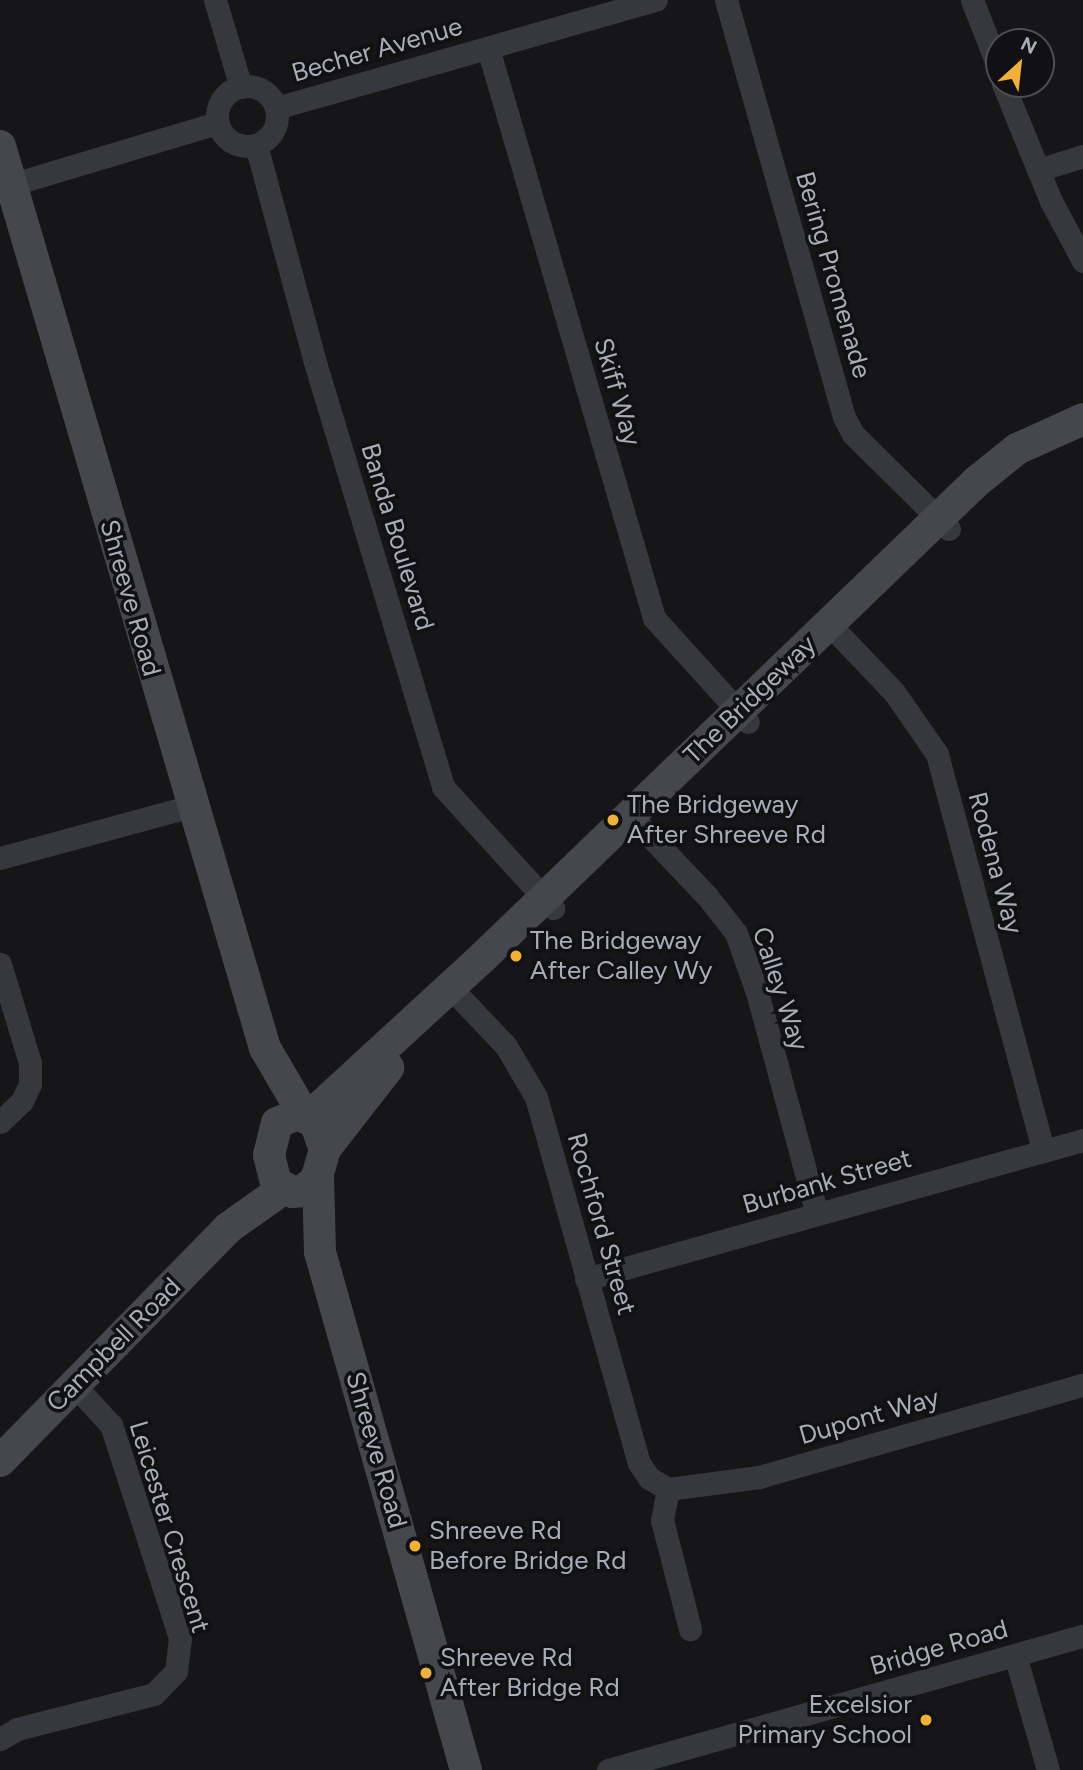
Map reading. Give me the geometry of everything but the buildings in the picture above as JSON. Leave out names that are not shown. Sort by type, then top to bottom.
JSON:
[{"type":"street","points":[[215,0],[241,86]]},
{"type":"street","name":"Becher Avenue","points":[[275,108],[656,0]]},
{"type":"street","name":"Bering Promenade","points":[[726,0],[844,417],[853,434],[944,524]]},
{"type":"street","points":[[972,0],[985,33]]},
{"type":"street","name":"Skiff Way","points":[[488,48],[654,618],[743,716]]},
{"type":"street","points":[[241,86],[262,90],[275,108],[275,127],[256,145],[232,142],[217,123],[221,100],[241,86]]},
{"type":"street","points":[[1009,98],[1038,170],[1083,261]]},
{"type":"street","points":[[10,184],[217,123]]},
{"type":"street","name":"Banda Boulevard","points":[[256,145],[314,359],[443,787],[548,902]]},
{"type":"street","name":"Shreeve Road","points":[[0,146],[191,806],[289,1128],[270,1170],[305,1177]]},
{"type":"street","points":[[1038,170],[1083,156]]},
{"type":"street","name":"The Bridgeway","points":[[305,1177],[366,1090],[455,993],[548,902],[944,524],[1017,449],[1083,419]]},
{"type":"street","name":"The Bridgeway","points":[[944,524],[1009,473],[1083,436]]},
{"type":"street","name":"Rodena Way","points":[[834,629],[894,692],[937,754],[1043,1150]]},
{"type":"street","points":[[0,859],[191,806]]},
{"type":"street","name":"Calley Way","points":[[635,820],[708,896],[736,933],[757,992],[817,1214]]},
{"type":"street","points":[[0,964],[30,1063],[30,1084],[22,1101],[0,1122]]},
{"type":"street","name":"The Bridgeway","points":[[289,1128],[455,993]]},
{"type":"street","name":"Rochford Street","points":[[455,993],[506,1046],[536,1097],[639,1463],[649,1478],[668,1489]]},
{"type":"street","name":"Shreeve Road","points":[[289,1128],[320,1130],[305,1177],[320,1252],[466,1770]]},
{"type":"street","name":"Campbell Road","points":[[0,1461],[76,1387],[228,1228],[289,1128]]},
{"type":"street","name":"Burbank Street","points":[[586,1279],[1083,1140]]},
{"type":"street","name":"Campbell Road","points":[[228,1228],[305,1177]]},
{"type":"street","name":"Dupont Way","points":[[668,1489],[760,1477],[1083,1385]]},
{"type":"street","name":"Leicester Crescent","points":[[0,1739],[17,1730],[154,1694],[176,1671],[180,1638],[111,1424],[76,1387]]},
{"type":"street","points":[[668,1489],[662,1520],[690,1629]]},
{"type":"street","name":"Bridge Road","points":[[608,1770],[1083,1636]]},
{"type":"street","points":[[1015,1655],[1048,1770]]},
{"type":"place","name":"The Bridgeway After Shreeve Rd","points":[[613,820]]},
{"type":"place","name":"The Bridgeway After Calley Wy","points":[[516,956]]},
{"type":"place","name":"Shreeve Rd Before Bridge Rd","points":[[415,1546]]},
{"type":"place","name":"Shreeve Rd After Bridge Rd","points":[[426,1673]]},
{"type":"place","name":"Excelsior Primary School","points":[[926,1720]]}]
